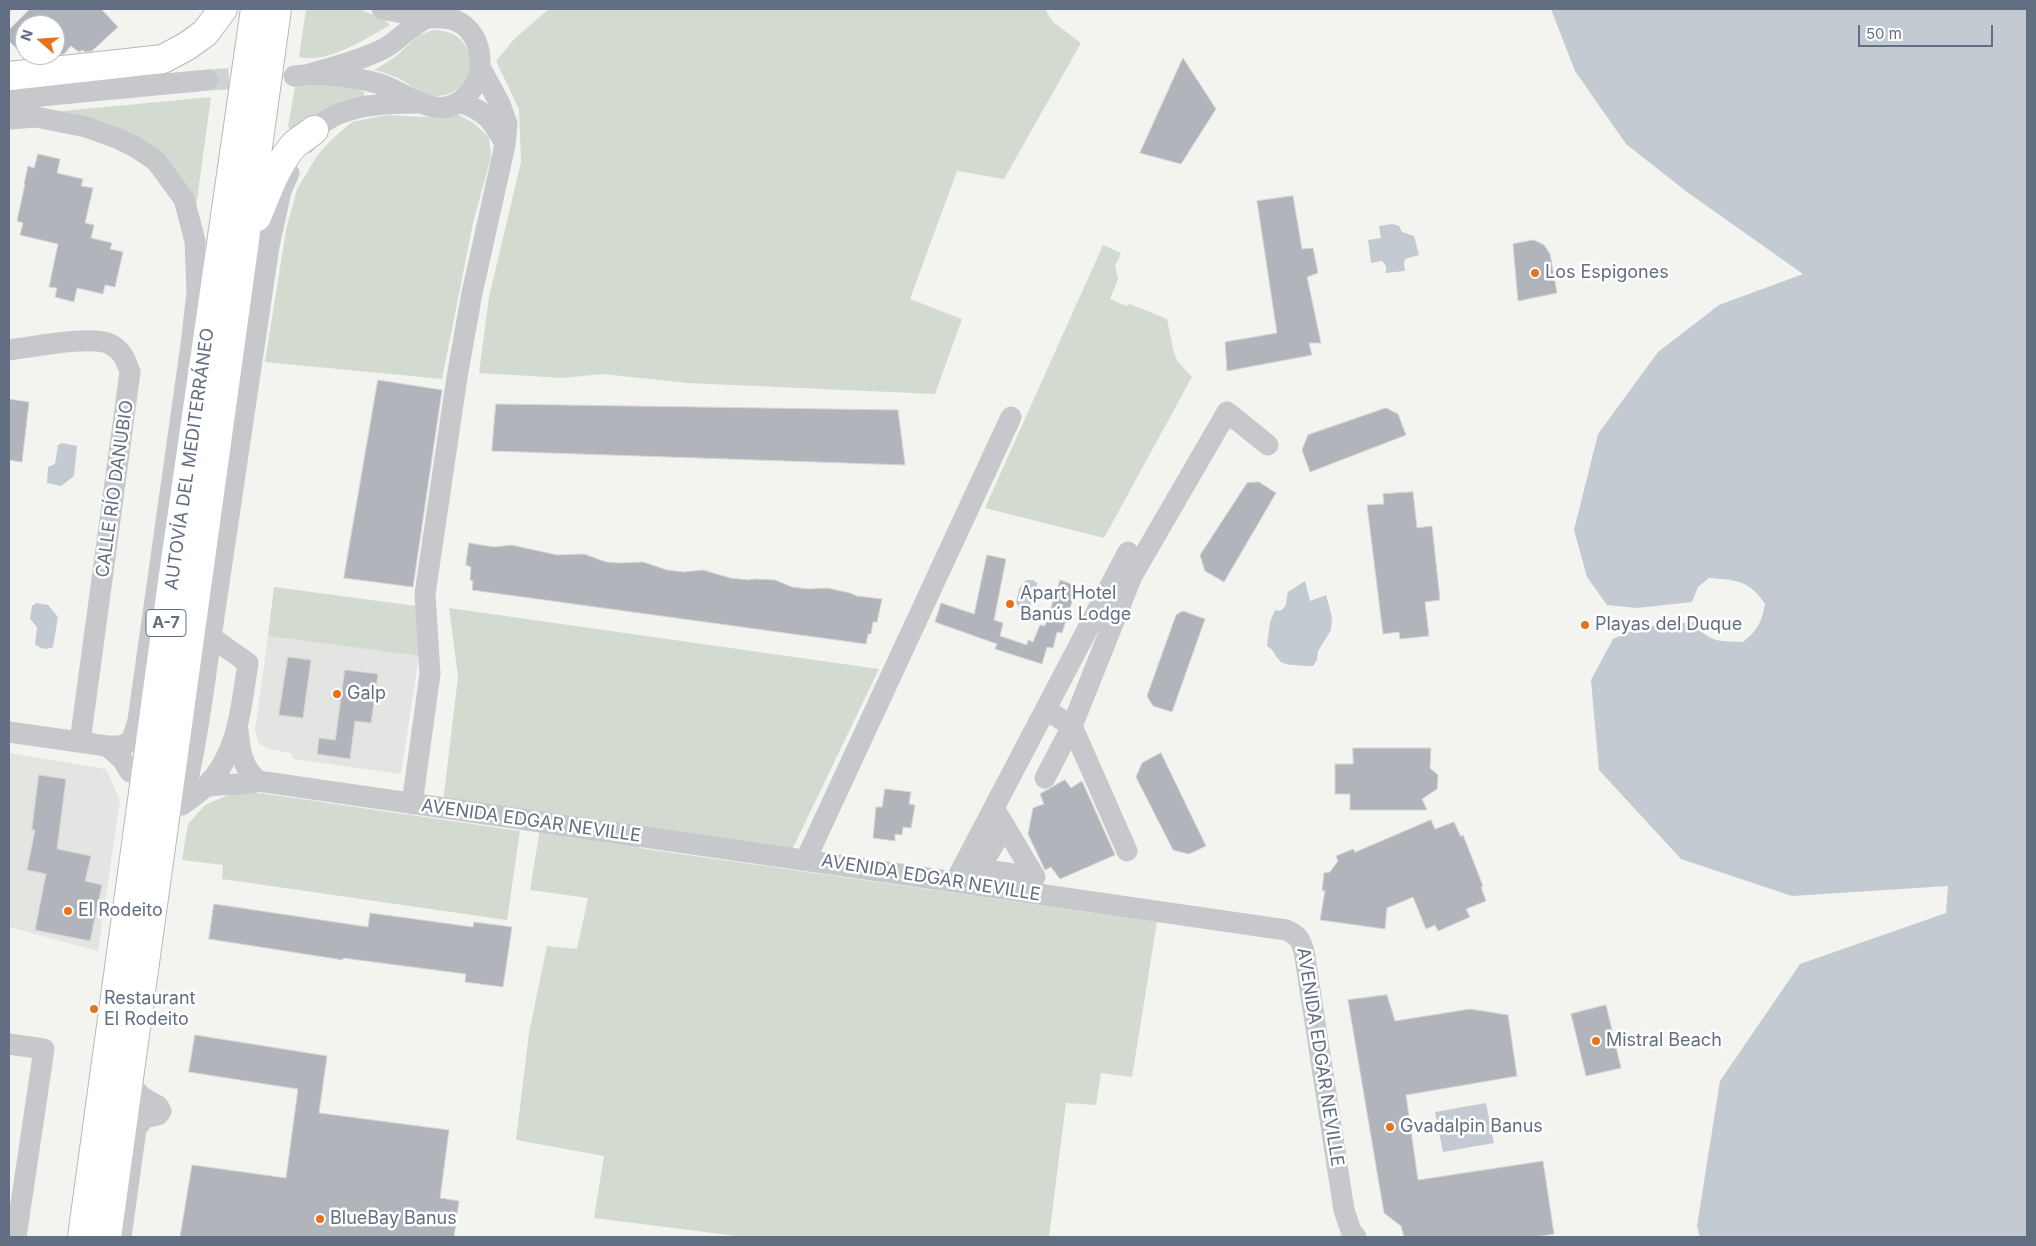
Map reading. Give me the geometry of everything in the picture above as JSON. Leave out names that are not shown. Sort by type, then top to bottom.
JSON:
[{"type":"highway","points":[[9,76],[163,58],[187,46],[204,33],[223,9]]},
{"type":"highway","name":"AUTOVÍA DEL MEDITERRÁNEO","points":[[82,1237],[172,582],[255,9]]},
{"type":"highway","name":"AUTOVÍA DEL MEDITERRÁNEO","points":[[107,1237],[277,9]]},
{"type":"highway","points":[[243,248],[270,185],[286,158],[295,145],[314,130]]},
{"type":"highway","points":[[184,396],[184,501]]},
{"type":"highway","points":[[140,703],[172,582]]},
{"type":"highway","points":[[130,772],[136,788],[140,811]]},
{"type":"highway","points":[[140,995],[156,938],[171,844],[182,805]]},
{"type":"street","points":[[182,805],[194,751],[274,218],[281,191],[289,173],[314,130],[340,114],[365,106],[394,103],[419,103],[437,107],[452,106],[460,102],[471,91],[478,80],[480,53],[476,40],[467,28],[462,14],[429,18],[382,9]]},
{"type":"street","points":[[419,103],[382,85],[357,79],[300,75],[358,60],[385,48],[429,18]]},
{"type":"street","points":[[412,804],[430,674],[426,584],[457,377],[472,293],[505,145],[507,124],[500,104],[480,67]]},
{"type":"street","points":[[9,99],[208,80]]},
{"type":"street","points":[[460,102],[486,115],[495,125],[505,145]]},
{"type":"street","points":[[9,118],[36,117],[86,127],[119,139],[156,161],[184,199],[195,241],[197,292],[184,396],[134,736],[130,742],[121,747],[9,732]]},
{"type":"street","name":"CALLE RÍO DANUBIO","points":[[9,350],[93,340],[110,344],[124,355],[130,372],[80,742]]},
{"type":"street","points":[[1045,778],[1072,726],[1132,576],[1227,412],[1268,445]]},
{"type":"street","points":[[806,859],[1011,417]]},
{"type":"street","points":[[955,882],[999,817],[1046,710],[1128,552]]},
{"type":"street","points":[[211,637],[248,663],[238,730],[240,749],[245,766],[258,781]]},
{"type":"street","points":[[1046,710],[1072,726],[1128,851]]},
{"type":"street","points":[[182,805],[205,787],[220,767],[238,730]]},
{"type":"street","points":[[107,746],[122,759],[130,772]]},
{"type":"street","name":"AVENIDA EDGAR NEVILLE","points":[[205,787],[229,784],[248,785],[258,781],[806,859],[1280,929],[1293,933],[1300,937],[1304,951],[1344,1210],[1351,1230],[1356,1237]]},
{"type":"street","points":[[9,1044],[44,1049],[16,1237]]},
{"type":"street","points":[[121,1237],[136,1130],[144,1118],[158,1115],[161,1111],[158,1106],[142,1097],[128,1082]]},
{"type":"shaded area","points":[[306,9],[359,9],[384,19],[390,25],[334,54],[322,57],[299,57]]},
{"type":"shaded area","points":[[549,9],[1045,9],[1053,22],[1081,43],[1004,179],[957,171],[910,299],[962,319],[935,394],[687,383],[603,374],[563,378],[479,373],[489,297],[521,162],[519,109],[496,61],[514,39]]},
{"type":"shaded area","points":[[1551,9],[2027,9],[2027,1237],[1700,1237],[1697,1226],[1720,1081],[1800,964],[1946,913],[1948,886],[1792,896],[1681,859],[1599,770],[1591,680],[1613,639],[1642,627],[1694,622],[1704,634],[1715,640],[1743,642],[1758,626],[1765,604],[1753,590],[1741,583],[1709,578],[1698,587],[1692,602],[1637,608],[1607,605],[1587,577],[1574,530],[1598,434],[1658,352],[1719,305],[1803,274],[1687,192],[1626,144],[1575,71]]},
{"type":"shaded area","points":[[432,30],[449,33],[461,40],[468,51],[470,63],[468,75],[461,86],[450,93],[434,96],[420,92],[400,79],[374,70],[395,57],[418,36]]},
{"type":"shaded area","points":[[295,86],[354,87],[364,92],[365,98],[295,135],[288,127]]},
{"type":"shaded area","points":[[211,97],[196,207],[172,168],[52,112]]},
{"type":"shaded area","points":[[457,114],[472,122],[489,137],[491,157],[473,223],[442,379],[265,362],[286,230],[297,189],[317,156],[330,141],[352,122],[386,115],[426,117]]},
{"type":"shaded area","points":[[1393,224],[1399,226],[1402,232],[1414,236],[1419,255],[1405,259],[1405,271],[1386,273],[1386,266],[1382,261],[1371,263],[1368,240],[1381,238],[1379,226]]},
{"type":"shaded area","points":[[1103,245],[1121,253],[1115,266],[1118,279],[1110,299],[1126,306],[1130,304],[1167,319],[1174,353],[1178,362],[1192,377],[1104,538],[985,508]]},
{"type":"shaded area","points":[[62,443],[77,446],[74,476],[61,486],[47,483],[48,467],[55,464],[58,445]]},
{"type":"shaded area","points":[[1026,580],[1033,580],[1037,583],[1037,588],[1030,596],[1032,608],[1028,611],[1021,611],[1016,603],[1019,589]]},
{"type":"shaded area","points":[[1305,581],[1310,601],[1326,595],[1332,617],[1331,630],[1318,651],[1317,660],[1313,666],[1282,663],[1267,646],[1270,622],[1275,610],[1280,611],[1283,609],[1286,605],[1288,592]]},
{"type":"shaded area","points":[[274,587],[416,606],[419,656],[268,636]]},
{"type":"shaded area","points":[[36,603],[48,605],[58,617],[53,647],[51,648],[41,648],[35,644],[37,627],[30,619],[32,606]]},
{"type":"shaded area","points":[[449,608],[879,669],[790,854],[443,802],[458,677]]},
{"type":"shaded area","name":"Galp","points":[[268,636],[419,656],[401,774],[293,759],[291,753],[269,749],[259,744],[255,731]]},
{"type":"shaded area","points":[[9,753],[106,769],[120,800],[98,951],[9,927]]},
{"type":"shaded area","points":[[253,792],[520,831],[507,920],[222,879],[223,865],[182,860],[188,824],[205,805],[228,795]]},
{"type":"shaded area","points":[[540,829],[639,844],[639,848],[1157,922],[1132,1077],[1101,1073],[1096,1105],[1066,1103],[1049,1237],[744,1237],[594,1218],[604,1156],[516,1140],[529,1033],[547,946],[577,949],[588,898],[530,890]]},
{"type":"shaded area","points":[[1486,1103],[1494,1143],[1443,1152],[1435,1112]]},
{"type":"building","points":[[30,9],[101,9],[118,27],[92,51],[85,52],[83,50],[79,52],[71,46],[65,53],[65,15],[24,15]]},
{"type":"building","points":[[15,24],[15,47],[9,41],[9,30]]},
{"type":"building","points":[[1183,58],[1216,109],[1181,164],[1140,153]]},
{"type":"building","points":[[38,154],[60,159],[57,173],[83,179],[81,186],[93,188],[85,223],[94,225],[91,238],[112,243],[110,249],[123,252],[115,287],[105,285],[103,294],[77,288],[74,302],[55,297],[57,288],[49,287],[58,244],[20,235],[23,223],[17,221],[28,166],[34,168]]},
{"type":"building","points":[[1293,196],[1302,249],[1313,248],[1318,273],[1307,277],[1321,343],[1309,343],[1312,355],[1227,371],[1225,342],[1277,333],[1257,201]]},
{"type":"building","name":"Los Espigones","points":[[1534,240],[1544,245],[1550,254],[1557,293],[1518,301],[1513,244]]},
{"type":"building","points":[[378,380],[442,390],[413,587],[344,578]]},
{"type":"building","points":[[9,399],[29,402],[22,462],[9,460]]},
{"type":"building","points":[[496,404],[898,410],[905,465],[492,451]]},
{"type":"building","points":[[1386,408],[1398,414],[1406,435],[1310,472],[1302,450],[1308,435]]},
{"type":"building","points":[[1259,482],[1276,493],[1224,582],[1205,571],[1200,555],[1247,483]]},
{"type":"building","points":[[1413,492],[1417,528],[1432,526],[1440,600],[1425,602],[1429,636],[1400,639],[1399,632],[1383,634],[1367,505],[1384,504],[1383,494]]},
{"type":"building","points":[[469,543],[494,547],[511,545],[557,555],[584,554],[606,562],[643,562],[667,570],[684,572],[703,570],[730,578],[775,580],[792,587],[808,589],[827,588],[857,596],[882,599],[877,622],[873,622],[871,634],[868,634],[866,644],[472,590],[473,581],[470,580],[471,567],[466,565]]},
{"type":"building","points":[[987,555],[1006,559],[994,620],[1003,623],[1000,636],[1027,645],[1028,640],[1033,642],[1040,625],[1045,626],[1060,580],[1077,586],[1062,633],[1057,632],[1053,648],[1047,647],[1042,664],[995,649],[997,644],[935,622],[941,603],[974,614]]},
{"type":"building","points":[[1183,611],[1205,619],[1172,712],[1153,706],[1147,696],[1176,615]]},
{"type":"building","points":[[288,657],[311,660],[303,718],[279,715]]},
{"type":"building","points":[[345,670],[378,674],[371,723],[355,721],[350,759],[317,754],[319,738],[335,740]]},
{"type":"building","points":[[1353,748],[1431,748],[1430,768],[1438,775],[1437,789],[1422,799],[1427,810],[1350,810],[1350,794],[1335,794],[1335,764],[1353,764]]},
{"type":"building","points":[[1161,753],[1206,846],[1189,854],[1173,850],[1136,777],[1142,763]]},
{"type":"building","name":"El Rodeito","points":[[39,775],[66,779],[57,849],[91,856],[85,881],[102,885],[90,941],[35,930],[46,874],[27,870],[35,830],[32,830]]},
{"type":"building","points":[[1065,780],[1071,788],[1082,781],[1115,855],[1060,879],[1051,867],[1045,870],[1028,834],[1033,808],[1044,804],[1040,794]]},
{"type":"building","points":[[885,789],[911,792],[909,804],[915,805],[911,828],[903,827],[902,835],[895,834],[895,841],[873,838],[876,807],[882,807]]},
{"type":"building","points":[[1431,820],[1435,829],[1454,822],[1461,837],[1463,835],[1483,886],[1481,887],[1486,901],[1466,909],[1470,917],[1438,931],[1435,925],[1426,929],[1413,897],[1387,908],[1385,929],[1320,920],[1325,891],[1322,890],[1324,873],[1330,872],[1338,861],[1336,856],[1353,849],[1355,852]]},
{"type":"building","points":[[214,904],[368,927],[370,913],[473,927],[474,922],[512,927],[503,987],[465,982],[466,974],[343,958],[343,960],[209,939]]},
{"type":"building","name":"Gvadalpin Banus","points":[[1387,995],[1395,1021],[1470,1009],[1508,1015],[1517,1076],[1406,1095],[1418,1180],[1543,1161],[1554,1234],[1534,1237],[1404,1237],[1401,1226],[1384,1213],[1348,1000]]},
{"type":"building","name":"Mistral Beach","points":[[1606,1005],[1621,1068],[1586,1076],[1571,1014]]},
{"type":"building","points":[[195,1035],[327,1056],[319,1113],[449,1130],[440,1198],[459,1201],[454,1237],[180,1237],[192,1165],[286,1178],[298,1089],[189,1072]]},
{"type":"tunnel","points":[[208,80],[258,77]]},
{"type":"place","name":"Los Espigones","points":[[1535,273]]},
{"type":"place","name":"Apart Hotel Banús Lodge","points":[[1010,604]]},
{"type":"place","name":"Playas del Duque","points":[[1585,625]]},
{"type":"place","name":"Galp","points":[[337,694]]},
{"type":"place","name":"El Rodeito","points":[[68,911]]},
{"type":"place","name":"Restaurant El Rodeito","points":[[94,1009]]},
{"type":"place","name":"Mistral Beach","points":[[1596,1041]]},
{"type":"place","name":"Gvadalpin Banus","points":[[1390,1127]]},
{"type":"place","name":"BlueBay Banus","points":[[320,1219]]}]
